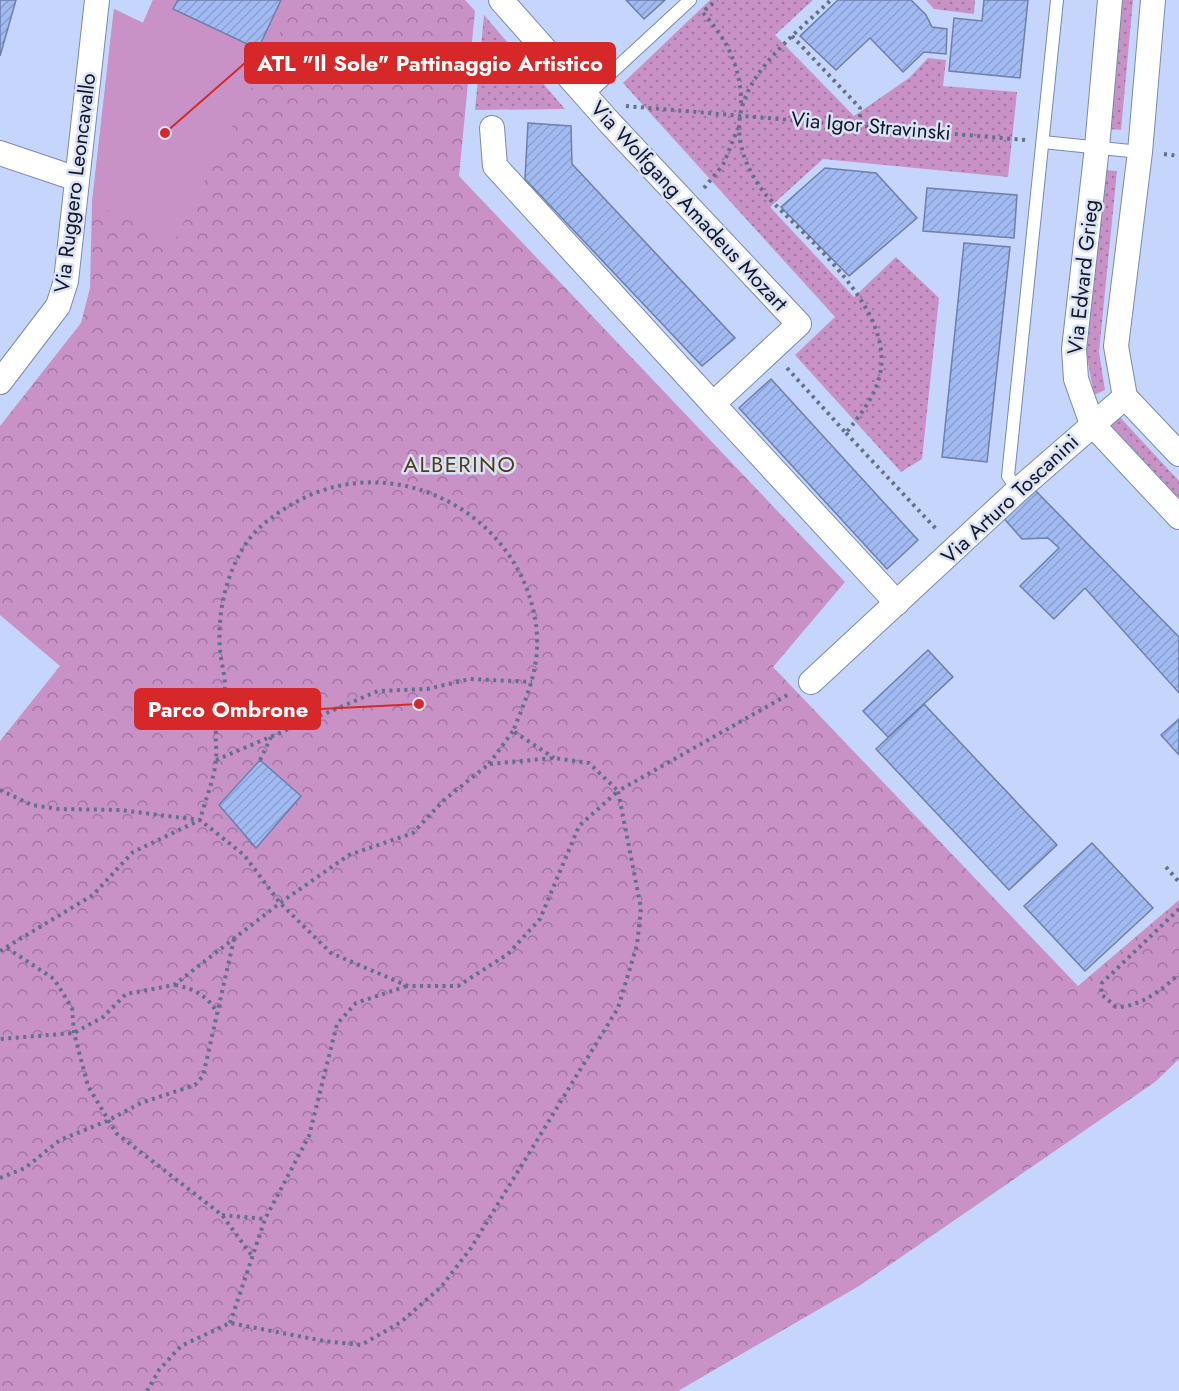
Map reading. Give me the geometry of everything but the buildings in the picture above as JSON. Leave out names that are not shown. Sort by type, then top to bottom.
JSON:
[{"type":"street","name":"Via Ruggero Leoncavallo","points":[[0,382],[58,306],[66,281],[97,0]]},
{"type":"street","name":"Via Wolfgang Amadeus Mozart","points":[[501,0],[608,121],[800,324],[713,404]]},
{"type":"street","name":"Via Edvard Grieg","points":[[1110,0],[1097,147],[1074,349],[1076,379],[1092,424],[1179,517]]},
{"type":"street","name":"Via Edvard Grieg","points":[[1125,397],[1116,346],[1140,152],[1153,0]]},
{"type":"street","points":[[492,128],[495,166],[897,603]]},
{"type":"street","points":[[0,153],[77,178]]},
{"type":"street","points":[[1125,397],[1179,454]]},
{"type":"street","name":"Via Arturo Toscanini","points":[[811,682],[1018,490],[1125,397]]},
{"type":"lane","points":[[1018,490],[1008,476],[1057,0]]},
{"type":"lane","points":[[586,96],[689,1]]},
{"type":"lane","points":[[1043,142],[1140,152]]},
{"type":"path","points":[[703,13],[717,0]]},
{"type":"path","points":[[686,203],[713,179],[732,149],[753,80],[763,65],[831,0]]},
{"type":"path","points":[[689,1],[703,13],[726,42],[734,59],[740,86],[742,148],[755,180],[852,286],[877,329],[881,345],[880,377],[870,400],[846,434]]},
{"type":"path","points":[[792,36],[861,108],[860,125]]},
{"type":"path","name":"Via Igor Stravinski","points":[[608,121],[628,104],[1043,142]]},
{"type":"path","points":[[771,350],[846,434],[955,549]]},
{"type":"path","points":[[0,951],[93,895],[133,852],[200,820],[216,760],[216,734],[225,686],[219,624],[227,581],[247,542],[264,524],[306,496],[355,483],[404,484],[452,502],[489,530],[518,568],[534,612],[536,659],[532,682],[513,731],[489,764],[444,800],[413,833],[349,855],[280,903],[174,985]]},
{"type":"path","points":[[216,760],[378,690],[427,689],[470,679],[532,682]]},
{"type":"path","points":[[230,1323],[265,1219],[309,1136],[337,1024],[356,1003],[408,986],[458,986],[508,954],[540,918],[579,826],[618,791],[811,682]]},
{"type":"path","points":[[513,731],[554,758]]},
{"type":"path","points":[[261,760],[272,737]]},
{"type":"path","points":[[147,1391],[159,1370],[181,1346],[230,1323],[324,1341],[361,1345],[401,1322],[441,1287],[471,1248],[618,1008],[637,945],[641,908],[618,791],[589,763],[554,758],[489,764]]},
{"type":"path","points":[[0,790],[32,805],[59,809],[120,810],[200,820],[244,855],[280,903],[331,953],[408,986]]},
{"type":"path","points":[[1166,867],[1179,882]]},
{"type":"path","points":[[1179,909],[1102,983],[1101,994],[1116,1007],[1130,1007],[1179,974]]},
{"type":"path","points":[[0,1178],[25,1168],[60,1140],[107,1122],[141,1103],[195,1086],[203,1076],[234,938]]},
{"type":"path","points":[[7,948],[54,978],[72,1008],[74,1034],[88,1086],[107,1122],[116,1133],[222,1215],[252,1256]]},
{"type":"path","points":[[0,1039],[74,1034],[103,1017],[126,994],[174,985],[194,989],[212,1003],[218,1016]]},
{"type":"path","points":[[222,1215],[265,1219]]},
{"type":"green space","points":[[153,0],[465,0],[475,11],[459,176],[845,582],[773,667],[1078,986],[1179,900],[1179,1059],[1155,1082],[859,1286],[678,1391],[0,1391],[0,741],[60,666],[0,615],[0,426],[81,323],[90,288],[92,203],[114,9],[143,23]]},
{"type":"green space","points":[[153,0],[173,9],[178,0],[296,0],[174,242],[92,203],[114,9],[143,23]]},
{"type":"green space","points":[[710,0],[813,0],[775,35],[854,116],[909,78],[928,58],[946,60],[943,86],[1017,92],[1008,177],[823,159],[770,207],[854,297],[896,257],[939,298],[922,459],[901,472],[795,355],[835,317],[623,83]]},
{"type":"green space","points":[[926,0],[975,0],[974,14],[934,9]]},
{"type":"green space","points":[[1122,0],[1133,0],[1121,130],[1109,129]]},
{"type":"green space","points":[[484,15],[565,109],[475,110]]},
{"type":"green space","points":[[1104,170],[1117,171],[1099,352],[1105,390],[1094,395],[1086,351]]},
{"type":"green space","points":[[1117,414],[1179,481],[1179,498],[1108,422]]},
{"type":"place","name":"ATL \"Il Sole\" Pattinaggio Artistico","points":[[165,133]]},
{"type":"place","name":"Parco Ombrone","points":[[419,704]]},
{"type":"district","name":"ALBERINO","points":[[460,464]]}]
